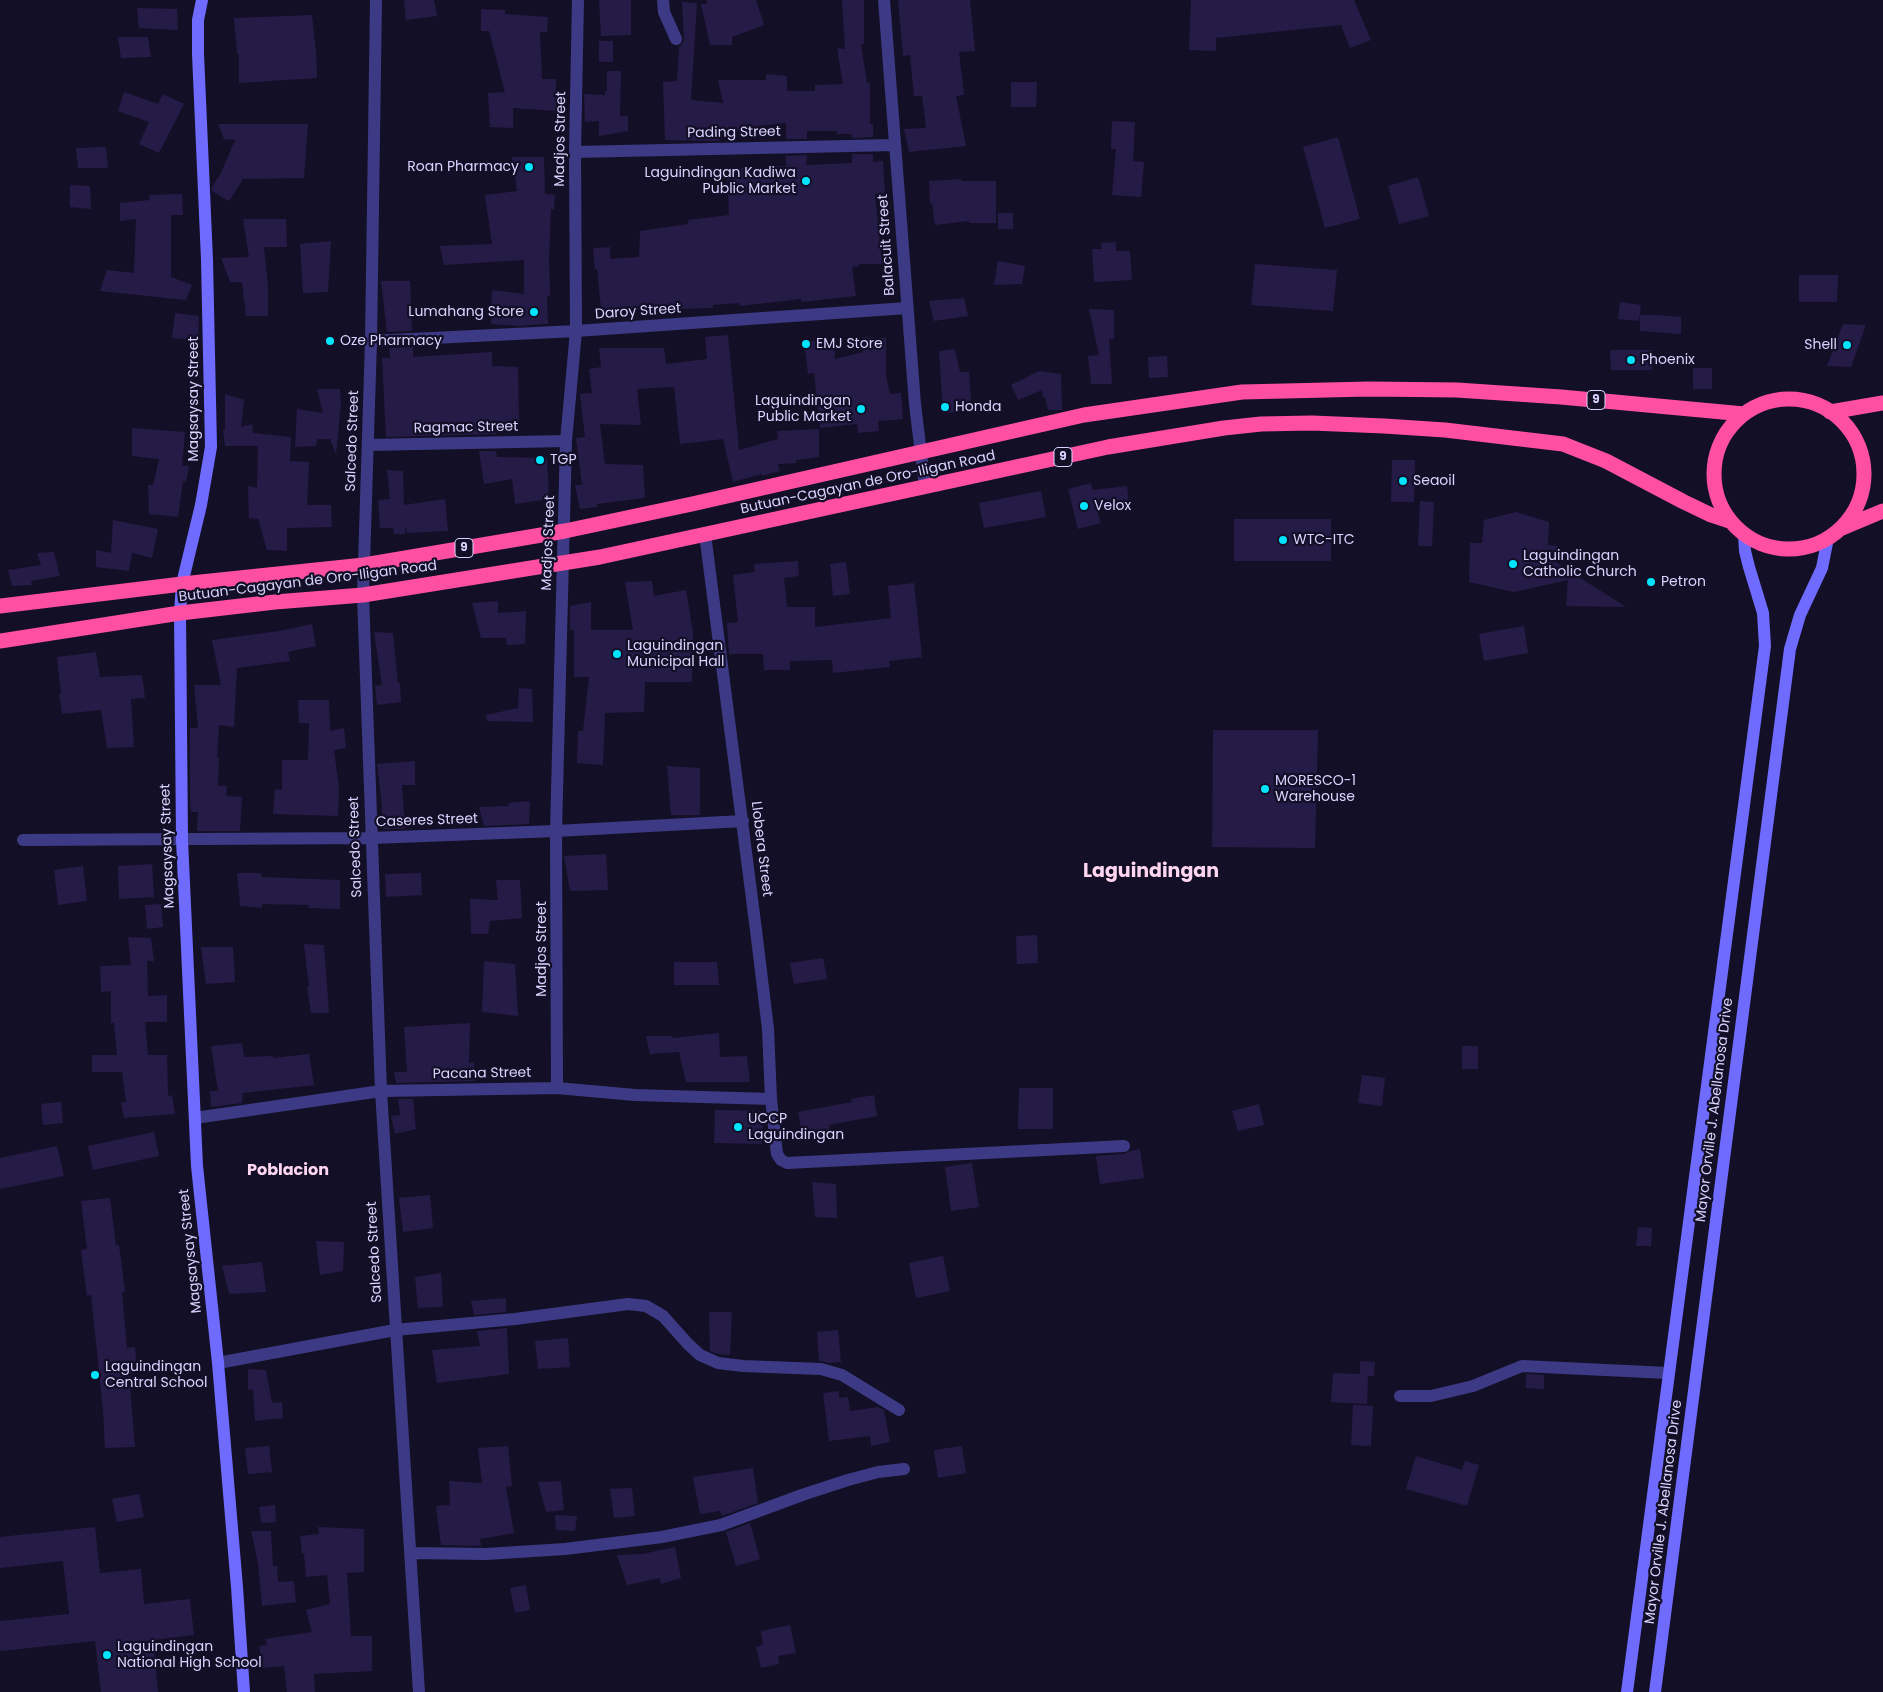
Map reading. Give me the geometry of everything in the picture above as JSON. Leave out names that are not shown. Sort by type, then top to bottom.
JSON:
[{"type":"highway","name":"Butuan-Cagayan de Oro-Iligan Road","points":[[0,606],[364,565],[565,531],[1084,415],[1242,392],[1370,389],[1457,390],[1561,397],[1744,414]]},
{"type":"highway","name":"9","points":[[1779,400],[1798,400],[1815,404],[1830,412],[1843,422],[1854,436],[1864,468],[1859,501],[1852,516],[1828,538],[1812,546],[1794,549],[1777,548],[1760,544],[1744,535],[1729,520],[1719,503],[1714,484],[1714,464],[1719,445],[1729,428],[1744,414],[1760,404],[1779,400]]},
{"type":"highway","points":[[1830,412],[1883,403]]},
{"type":"highway","name":"Butuan-Cagayan de Oro-Iligan Road","points":[[0,641],[180,613],[364,595],[563,564],[1108,447],[1224,428],[1261,424],[1357,424],[1450,430],[1563,444],[1606,461],[1684,502],[1729,520]]},
{"type":"highway","name":"9","points":[[1840,528],[1883,511]]},
{"type":"main road","name":"Magsaysay Street","points":[[202,0],[198,20],[198,54],[207,260],[211,447],[203,497],[182,584],[180,613],[182,840],[197,1166],[218,1363],[244,1692]]},
{"type":"main road","name":"Mayor Orville J. Abellanosa Drive","points":[[1627,1692],[1764,646],[1763,613],[1745,551],[1744,535]]},
{"type":"main road","name":"Mayor Orville J. Abellanosa Drive","points":[[1656,1692],[1790,649],[1800,615],[1822,568],[1828,538]]},
{"type":"street","name":"Salcedo Street","points":[[376,0],[371,341],[364,565],[370,838],[380,1091],[419,1692]]},
{"type":"street","name":"Madjos Street","points":[[558,1088],[556,831],[566,441],[576,332],[575,152],[578,0]]},
{"type":"street","points":[[662,0],[664,12],[676,39]]},
{"type":"street","name":"Balacuit Street","points":[[884,0],[915,404],[925,487]]},
{"type":"street","name":"Pading Street","points":[[575,152],[894,145]]},
{"type":"street","name":"Daroy Street","points":[[371,341],[576,332],[907,308]]},
{"type":"street","name":"Ragmac Street","points":[[368,445],[566,441]]},
{"type":"street","name":"Llobera Street","points":[[705,534],[768,1028],[777,1154],[781,1160],[787,1163],[1124,1146]]},
{"type":"street","name":"Caseres Street","points":[[23,840],[370,838],[743,821]]},
{"type":"street","name":"Pacana Street","points":[[195,1118],[380,1091],[558,1088],[635,1095],[772,1099]]},
{"type":"street","points":[[218,1363],[395,1330],[515,1319],[628,1304],[646,1306],[663,1316],[700,1355],[718,1364],[821,1369],[842,1375],[899,1410]]},
{"type":"street","points":[[1400,1396],[1431,1396],[1473,1386],[1522,1366],[1668,1372]]},
{"type":"street","points":[[411,1554],[486,1554],[565,1549],[662,1537],[721,1525],[848,1480],[878,1472],[904,1469]]},
{"type":"building","points":[[404,0],[434,0],[437,16],[406,20]]},
{"type":"building","points":[[599,0],[631,0],[631,35],[601,36]]},
{"type":"building","points":[[707,0],[756,0],[764,25],[732,37],[732,45],[710,45],[701,4],[707,4]]},
{"type":"building","points":[[842,0],[864,0],[864,44],[861,44],[867,83],[870,83],[870,124],[873,124],[873,137],[852,138],[852,134],[837,134],[837,131],[807,131],[807,139],[786,139],[786,123],[758,126],[758,133],[720,130],[719,141],[665,140],[663,82],[677,81],[679,47],[684,41],[682,2],[697,3],[691,100],[723,103],[718,80],[766,80],[766,74],[787,76],[787,91],[815,91],[815,85],[843,84],[837,48],[845,49]]},
{"type":"building","points":[[898,0],[970,0],[975,51],[959,52],[964,95],[956,96],[966,146],[909,152],[904,129],[926,128],[922,96],[914,96],[910,55],[903,56]]},
{"type":"building","points":[[1191,0],[1354,0],[1371,40],[1350,48],[1341,25],[1216,38],[1216,51],[1189,50]]},
{"type":"building","points":[[137,8],[177,9],[178,30],[139,28]]},
{"type":"building","points":[[481,9],[505,10],[505,14],[548,17],[547,32],[540,32],[542,79],[556,79],[556,111],[513,108],[513,128],[490,127],[488,93],[505,92],[489,31],[481,31]]},
{"type":"building","points":[[312,15],[317,78],[239,83],[239,54],[237,54],[234,18]]},
{"type":"building","points":[[118,37],[148,37],[151,57],[121,58]]},
{"type":"building","points":[[599,41],[613,41],[613,62],[599,62]]},
{"type":"building","points":[[607,71],[621,71],[620,116],[628,116],[628,131],[599,136],[599,121],[585,122],[584,94],[605,95],[605,91],[607,91]]},
{"type":"building","points":[[1011,82],[1037,82],[1036,107],[1011,107]]},
{"type":"building","points":[[124,92],[158,104],[163,94],[184,104],[159,153],[139,144],[149,122],[118,111]]},
{"type":"building","points":[[1112,121],[1135,122],[1133,161],[1144,162],[1141,197],[1112,195],[1116,149],[1111,149]]},
{"type":"building","points":[[218,124],[308,124],[304,178],[243,179],[229,201],[212,191],[212,187],[221,173],[235,140],[224,139]]},
{"type":"building","points":[[1338,137],[1360,219],[1325,228],[1303,147]]},
{"type":"building","points":[[106,147],[108,168],[78,168],[76,148]]},
{"type":"building","points":[[852,154],[873,154],[873,162],[883,161],[885,193],[875,194],[882,264],[859,264],[859,266],[852,267],[856,296],[801,302],[801,299],[740,306],[739,303],[713,305],[713,308],[635,310],[635,315],[602,318],[593,248],[610,247],[610,259],[639,257],[640,231],[688,224],[688,220],[729,215],[727,169],[786,166],[786,156],[807,155],[806,165],[852,163]]},
{"type":"building","points":[[512,157],[544,157],[545,194],[555,195],[554,209],[551,209],[550,296],[547,296],[548,324],[517,326],[491,324],[492,290],[524,294],[524,260],[444,265],[440,246],[492,244],[485,195],[517,191]]},
{"type":"building","points":[[1418,177],[1429,216],[1399,224],[1388,186]]},
{"type":"building","points":[[961,179],[961,181],[996,181],[996,223],[969,223],[969,221],[935,225],[932,203],[930,203],[929,181]]},
{"type":"building","points":[[70,185],[90,186],[91,209],[70,207]]},
{"type":"building","points":[[182,194],[183,215],[171,215],[171,277],[192,285],[186,300],[100,291],[107,270],[134,273],[136,219],[120,221],[120,203],[150,200],[149,195]]},
{"type":"building","points":[[998,213],[1013,213],[1013,229],[998,229]]},
{"type":"building","points":[[243,219],[286,219],[287,247],[264,247],[268,285],[268,316],[246,316],[242,282],[230,282],[221,258],[249,257]]},
{"type":"building","points":[[331,241],[328,292],[303,293],[300,244]]},
{"type":"building","points":[[1116,242],[1116,251],[1130,251],[1132,280],[1094,282],[1092,249],[1102,249],[1101,243]]},
{"type":"building","points":[[998,261],[1025,266],[1022,284],[994,285]]},
{"type":"building","points":[[1255,264],[1337,270],[1333,311],[1251,305]]},
{"type":"building","points":[[1799,275],[1838,275],[1837,302],[1799,302]]},
{"type":"building","points":[[381,281],[410,281],[412,331],[387,332]]},
{"type":"building","points":[[964,298],[968,316],[934,321],[929,301]]},
{"type":"building","points":[[1620,302],[1641,305],[1639,321],[1618,319]]},
{"type":"building","points":[[1089,309],[1114,310],[1114,339],[1109,339],[1112,384],[1091,384],[1088,356],[1099,355]]},
{"type":"building","points":[[175,313],[199,316],[198,340],[172,338]]},
{"type":"building","points":[[1640,315],[1681,317],[1681,334],[1640,331]]},
{"type":"building","name":"Shell","points":[[1843,324],[1866,325],[1851,367],[1827,366]]},
{"type":"building","points":[[728,335],[739,450],[778,439],[777,431],[819,429],[819,457],[796,460],[796,463],[778,464],[780,471],[733,482],[723,439],[680,444],[674,387],[637,389],[641,425],[600,424],[605,464],[643,465],[645,498],[597,504],[597,507],[580,509],[575,485],[582,485],[576,438],[585,437],[580,394],[592,393],[589,369],[601,367],[599,348],[664,348],[666,364],[707,359],[705,337]]},
{"type":"building","points":[[862,337],[886,338],[886,376],[890,394],[901,393],[903,419],[878,421],[879,431],[858,433],[857,424],[820,428],[814,373],[808,374],[804,341],[834,341],[835,359],[863,352]]},
{"type":"building","points":[[413,347],[413,357],[492,352],[492,366],[518,367],[519,424],[495,424],[496,434],[386,437],[382,358],[390,358],[389,348]]},
{"type":"building","points":[[955,349],[960,372],[969,372],[972,411],[943,413],[939,351]]},
{"type":"building","name":"Phoenix","points":[[1610,350],[1652,350],[1652,370],[1611,370]]},
{"type":"building","points":[[1167,356],[1168,377],[1149,378],[1148,357]]},
{"type":"building","points":[[1693,368],[1712,368],[1712,389],[1693,389]]},
{"type":"building","points":[[1039,371],[1061,374],[1062,410],[1048,410],[1042,390],[1018,400],[1011,385]]},
{"type":"building","points":[[317,389],[340,389],[341,404],[336,454],[330,439],[317,439],[316,446],[295,447],[297,409],[323,413]]},
{"type":"building","points":[[225,394],[244,400],[241,427],[252,424],[253,433],[291,437],[290,461],[309,462],[307,505],[331,505],[332,527],[287,528],[287,551],[267,550],[258,519],[249,518],[248,486],[257,488],[258,446],[225,446],[223,430],[225,430]]},
{"type":"building","points":[[132,428],[185,432],[182,466],[189,466],[186,482],[183,481],[178,517],[149,514],[148,485],[153,485],[159,459],[132,456]]},
{"type":"building","points":[[479,451],[496,451],[497,457],[547,458],[549,499],[515,504],[512,479],[484,484]]},
{"type":"building","name":"Seaoil","points":[[1392,460],[1415,460],[1414,502],[1391,502]]},
{"type":"building","points":[[387,470],[403,471],[404,505],[445,499],[448,531],[407,533],[405,528],[405,534],[394,534],[393,528],[380,528],[378,500],[390,499]]},
{"type":"building","points":[[1091,483],[1092,490],[1127,486],[1129,507],[1097,510],[1101,523],[1078,529],[1068,489]]},
{"type":"building","points":[[1041,491],[1046,517],[984,528],[979,503]]},
{"type":"building","points":[[1420,501],[1434,502],[1432,546],[1418,546]]},
{"type":"building","name":"Laguindingan Catholic Church","points":[[1516,512],[1549,522],[1548,545],[1558,546],[1557,563],[1626,607],[1566,606],[1568,580],[1514,592],[1469,582],[1470,543],[1482,543],[1484,520]]},
{"type":"building","name":"WTC-ITC","points":[[1234,519],[1331,519],[1331,561],[1234,561]]},
{"type":"building","points":[[113,520],[158,529],[152,558],[132,553],[129,571],[96,567],[96,550],[111,553]]},
{"type":"building","points":[[54,552],[60,576],[31,581],[32,585],[12,586],[8,570],[41,565],[37,553]]},
{"type":"building","points":[[798,561],[799,576],[784,578],[787,607],[815,607],[815,627],[891,618],[888,586],[914,583],[922,657],[889,661],[890,667],[833,673],[832,660],[790,661],[790,670],[764,670],[763,654],[729,654],[727,623],[738,622],[733,575],[755,572],[754,564]]},
{"type":"building","points":[[846,562],[850,594],[833,596],[830,564]]},
{"type":"building","points":[[652,581],[654,596],[686,590],[693,632],[692,682],[645,682],[644,712],[605,713],[603,765],[577,763],[578,731],[583,731],[589,677],[574,677],[574,630],[570,630],[570,606],[591,602],[591,630],[633,630],[625,582]]},
{"type":"building","points":[[498,601],[498,613],[526,611],[525,644],[507,645],[506,638],[481,638],[472,603]]},
{"type":"building","points":[[312,624],[316,646],[288,652],[290,661],[237,668],[234,727],[219,725],[217,758],[219,758],[218,786],[227,786],[226,796],[242,797],[240,831],[197,831],[198,812],[191,812],[190,798],[190,728],[198,728],[194,685],[221,685],[212,640],[279,631]]},
{"type":"building","points":[[1524,626],[1528,653],[1484,661],[1479,634]]},
{"type":"building","points":[[374,632],[393,633],[401,702],[377,705],[375,686],[382,685]]},
{"type":"building","points":[[96,652],[100,677],[142,675],[145,698],[131,699],[134,747],[107,748],[101,710],[62,714],[57,657]]},
{"type":"building","points":[[519,688],[532,689],[533,722],[487,721],[486,715],[518,708]]},
{"type":"building","points":[[298,700],[329,700],[330,731],[344,728],[346,748],[334,750],[339,788],[338,816],[273,814],[275,789],[282,790],[282,760],[308,760],[309,723],[299,723]]},
{"type":"building","name":"MORESCO-1 Warehouse","points":[[1213,730],[1318,730],[1315,848],[1212,847]]},
{"type":"building","points":[[415,761],[415,785],[402,785],[405,829],[383,829],[377,764]]},
{"type":"building","points":[[667,766],[700,768],[700,815],[671,815]]},
{"type":"building","points":[[530,801],[529,824],[484,826],[479,807],[509,806],[508,803]]},
{"type":"building","points":[[606,854],[608,890],[570,891],[564,856]]},
{"type":"building","points":[[152,864],[154,897],[119,899],[118,866]]},
{"type":"building","points":[[83,866],[87,901],[58,905],[54,870]]},
{"type":"building","points":[[237,873],[261,873],[261,877],[340,880],[340,909],[309,908],[308,905],[262,904],[262,908],[240,906]]},
{"type":"building","points":[[421,873],[422,895],[386,897],[385,874]]},
{"type":"building","points":[[496,880],[520,880],[522,918],[490,921],[488,934],[471,934],[470,899],[498,900]]},
{"type":"building","points":[[161,904],[163,927],[147,929],[145,905]]},
{"type":"building","points":[[1037,935],[1038,963],[1017,964],[1016,936]]},
{"type":"building","points":[[128,937],[151,938],[154,961],[147,961],[148,996],[167,995],[167,1022],[145,1022],[148,1055],[167,1055],[168,1096],[172,1095],[175,1114],[124,1118],[121,1103],[126,1102],[122,1072],[92,1072],[92,1055],[117,1055],[114,1023],[111,1023],[111,991],[101,992],[100,966],[131,965]]},
{"type":"building","points":[[304,944],[324,945],[329,1013],[311,1013]]},
{"type":"building","points":[[201,947],[233,947],[235,982],[206,984]]},
{"type":"building","points":[[823,958],[827,979],[794,984],[790,963]]},
{"type":"building","points":[[484,961],[515,964],[518,1016],[482,1012]]},
{"type":"building","points":[[674,962],[717,962],[719,985],[674,985]]},
{"type":"building","points":[[470,1023],[469,1063],[474,1062],[475,1081],[396,1083],[394,1072],[407,1072],[404,1027]]},
{"type":"building","points":[[719,1033],[720,1057],[747,1056],[750,1082],[686,1082],[679,1052],[650,1054],[646,1036],[672,1036],[672,1038]]},
{"type":"building","points":[[242,1043],[244,1057],[273,1056],[273,1058],[309,1054],[314,1085],[243,1093],[242,1103],[211,1107],[210,1091],[218,1091],[211,1046]]},
{"type":"building","points":[[1462,1046],[1478,1046],[1478,1069],[1462,1069]]},
{"type":"building","points":[[1362,1075],[1385,1078],[1382,1106],[1358,1103]]},
{"type":"building","points":[[1019,1088],[1053,1088],[1053,1129],[1018,1129]]},
{"type":"building","points":[[874,1095],[877,1116],[829,1125],[831,1136],[803,1141],[798,1112],[852,1102],[851,1099]]},
{"type":"building","points":[[398,1099],[413,1099],[416,1129],[395,1134],[391,1116],[400,1115]]},
{"type":"building","points":[[61,1102],[63,1123],[43,1125],[41,1104]]},
{"type":"building","points":[[1259,1104],[1264,1125],[1238,1131],[1232,1111]]},
{"type":"building","name":"UCCP Laguindingan","points":[[715,1110],[763,1111],[762,1144],[714,1143]]},
{"type":"building","points":[[154,1132],[159,1156],[93,1170],[88,1146]]},
{"type":"building","points":[[57,1146],[64,1176],[0,1189],[0,1158]]},
{"type":"building","points":[[1140,1149],[1144,1178],[1100,1184],[1096,1156],[1124,1154]]},
{"type":"building","points":[[972,1163],[979,1207],[951,1211],[945,1167]]},
{"type":"building","points":[[812,1182],[836,1184],[837,1218],[815,1217]]},
{"type":"building","points":[[430,1195],[433,1228],[403,1232],[399,1198]]},
{"type":"building","points":[[110,1198],[116,1246],[119,1245],[125,1291],[122,1292],[127,1348],[135,1347],[137,1373],[129,1374],[135,1447],[105,1448],[91,1295],[87,1296],[81,1250],[87,1249],[81,1201]]},
{"type":"building","points":[[1638,1227],[1652,1228],[1651,1246],[1636,1246]]},
{"type":"building","points":[[316,1241],[344,1242],[343,1271],[320,1275]]},
{"type":"building","points":[[943,1256],[950,1291],[916,1298],[909,1263]]},
{"type":"building","points":[[262,1262],[266,1292],[229,1294],[222,1266]]},
{"type":"building","points":[[441,1273],[443,1307],[418,1308],[415,1277]]},
{"type":"building","points":[[506,1298],[506,1312],[474,1315],[471,1301]]},
{"type":"building","points":[[709,1312],[732,1312],[730,1355],[710,1351]]},
{"type":"building","points":[[507,1328],[509,1374],[437,1383],[432,1350],[480,1346],[477,1331]]},
{"type":"building","points":[[838,1330],[841,1362],[829,1363],[819,1361],[817,1332]]},
{"type":"building","points":[[568,1338],[570,1367],[538,1369],[535,1341]]},
{"type":"building","points":[[1360,1361],[1375,1362],[1374,1376],[1368,1376],[1367,1404],[1331,1402],[1333,1373],[1360,1374]]},
{"type":"building","points":[[248,1369],[266,1370],[272,1403],[282,1402],[283,1418],[255,1421],[253,1389],[248,1390]]},
{"type":"building","points":[[1526,1374],[1544,1375],[1544,1389],[1526,1388]]},
{"type":"building","points":[[839,1391],[839,1398],[848,1397],[850,1411],[878,1407],[884,1410],[890,1442],[871,1446],[870,1436],[829,1441],[823,1393]]},
{"type":"building","points":[[1353,1405],[1373,1406],[1371,1446],[1351,1445]]},
{"type":"building","points":[[269,1446],[272,1472],[248,1474],[245,1448]]},
{"type":"building","points":[[508,1446],[512,1486],[506,1487],[514,1533],[480,1539],[481,1546],[441,1545],[436,1506],[450,1505],[449,1481],[482,1483],[478,1448]]},
{"type":"building","points":[[962,1446],[966,1473],[938,1478],[934,1450]]},
{"type":"building","points":[[1416,1456],[1462,1470],[1465,1461],[1479,1465],[1467,1506],[1406,1489]]},
{"type":"building","points":[[753,1468],[758,1503],[722,1516],[720,1511],[700,1514],[693,1477]]},
{"type":"building","points":[[561,1481],[564,1510],[546,1512],[538,1482]]},
{"type":"building","points":[[632,1488],[635,1516],[614,1518],[610,1489]]},
{"type":"building","points":[[139,1494],[144,1517],[117,1522],[112,1499]]},
{"type":"building","points":[[275,1505],[276,1522],[261,1523],[259,1507]]},
{"type":"building","points":[[555,1515],[577,1516],[575,1531],[556,1530]]},
{"type":"building","points":[[750,1523],[760,1559],[736,1566],[726,1532]]},
{"type":"building","points":[[95,1527],[100,1573],[141,1569],[144,1604],[190,1599],[194,1635],[153,1640],[158,1692],[101,1692],[95,1641],[0,1651],[0,1621],[69,1614],[63,1561],[0,1568],[0,1537]]},
{"type":"building","points":[[318,1527],[364,1529],[364,1572],[347,1573],[351,1636],[372,1636],[372,1671],[314,1674],[315,1692],[287,1692],[284,1666],[263,1668],[259,1646],[267,1645],[265,1639],[312,1632],[306,1610],[330,1604],[327,1575],[306,1577],[304,1553],[302,1553],[300,1536],[319,1534]]},
{"type":"building","points":[[251,1531],[271,1531],[273,1566],[277,1566],[278,1582],[294,1581],[296,1602],[262,1606],[258,1563]]},
{"type":"building","points":[[675,1547],[681,1578],[661,1584],[660,1578],[627,1585],[617,1555],[643,1554]]},
{"type":"building","points":[[526,1585],[530,1610],[515,1613],[510,1588]]},
{"type":"building","points":[[790,1625],[796,1653],[778,1656],[779,1664],[761,1668],[756,1647],[763,1645],[761,1631]]},
{"type":"place","name":"Roan Pharmacy","points":[[529,167]]},
{"type":"place","name":"Laguindingan Kadiwa Public Market","points":[[806,181]]},
{"type":"place","name":"Lumahang Store","points":[[534,312]]},
{"type":"place","name":"Oze Pharmacy","points":[[330,341]]},
{"type":"place","name":"EMJ Store","points":[[806,344]]},
{"type":"place","name":"Shell","points":[[1847,345]]},
{"type":"place","name":"Phoenix","points":[[1631,360]]},
{"type":"place","name":"Honda","points":[[945,407]]},
{"type":"place","name":"Laguindingan Public Market","points":[[861,409]]},
{"type":"place","name":"TGP","points":[[540,460]]},
{"type":"place","name":"Seaoil","points":[[1403,481]]},
{"type":"place","name":"Velox","points":[[1084,506]]},
{"type":"place","name":"WTC-ITC","points":[[1283,540]]},
{"type":"place","name":"Laguindingan Catholic Church","points":[[1513,564]]},
{"type":"place","name":"Petron","points":[[1651,582]]},
{"type":"place","name":"Laguindingan Municipal Hall","points":[[617,654]]},
{"type":"place","name":"MORESCO-1 Warehouse","points":[[1265,789]]},
{"type":"place","name":"UCCP Laguindingan","points":[[738,1127]]},
{"type":"place","name":"Laguindingan Central School","points":[[95,1375]]},
{"type":"place","name":"Laguindingan National High School","points":[[107,1655]]},
{"type":"district","name":"Laguindingan","points":[[1151,872]]},
{"type":"district","name":"Poblacion","points":[[288,1171]]}]
